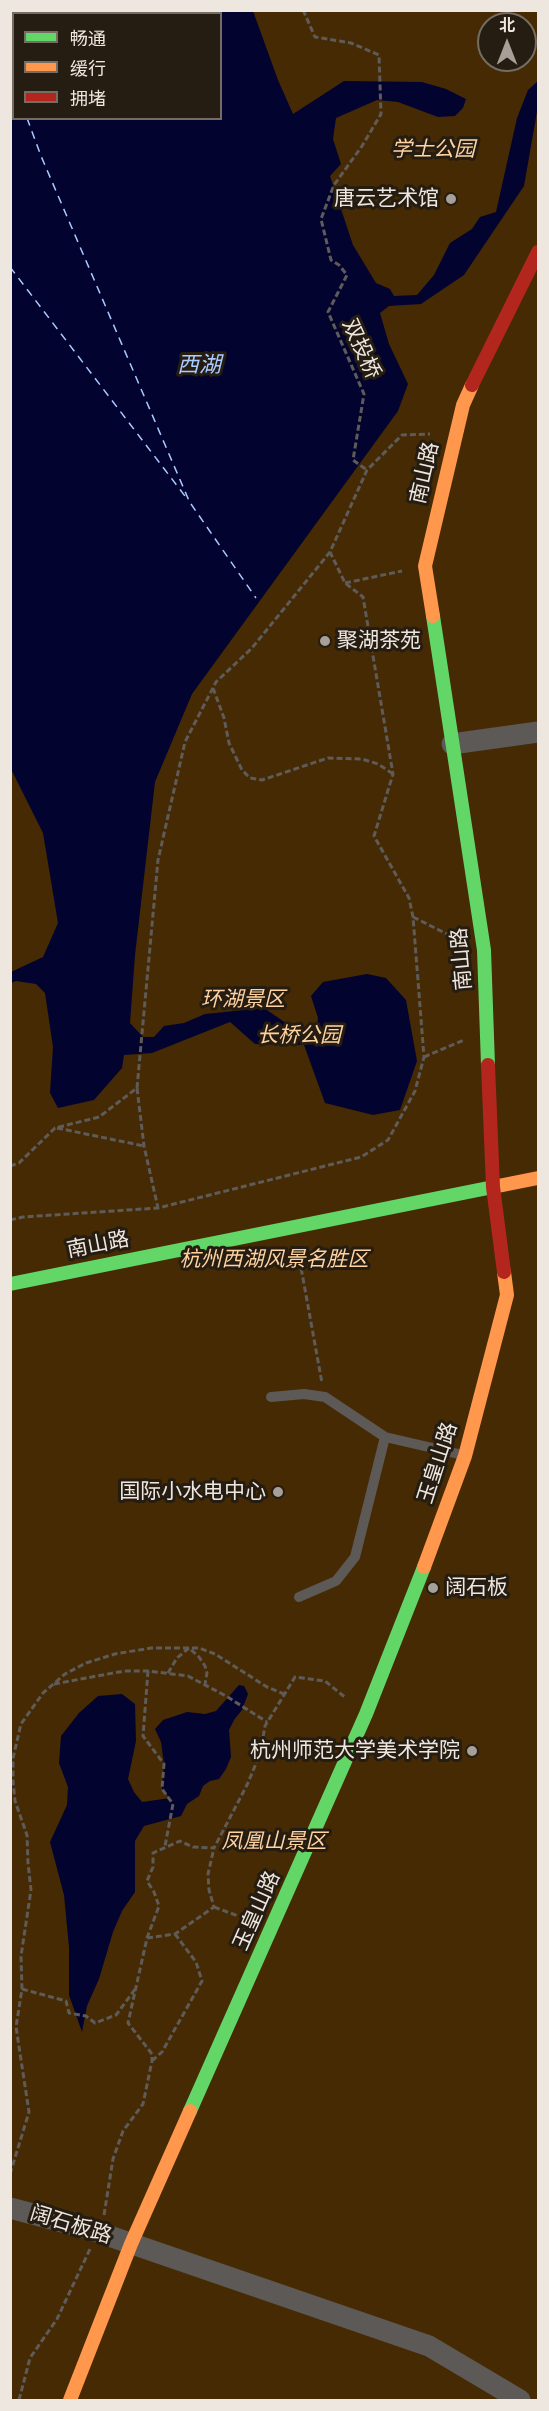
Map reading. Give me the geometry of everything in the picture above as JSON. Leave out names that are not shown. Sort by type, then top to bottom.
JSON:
[{"type":"main road","name":"南山路","points":[[10,1284],[493,1187],[484,951],[424,566],[463,405],[537,256]]},
{"type":"main road","points":[[493,1187],[538,1178]]},
{"type":"main road","name":"玉皇山路","points":[[70,2400],[131,2244],[366,1714],[465,1456],[507,1295],[493,1187]]},
{"type":"street","points":[[452,744],[538,732]]},
{"type":"street","name":"阔石板路","points":[[10,2208],[97,2232],[429,2346],[520,2400]]},
{"type":"lane","points":[[271,1397],[304,1395],[325,1397],[385,1437],[465,1456]]},
{"type":"lane","points":[[299,1597],[336,1581],[355,1557],[385,1437]]},
{"type":"path","name":"双投桥","points":[[303,10],[315,37],[351,43],[380,55],[381,114],[362,146],[334,185],[321,219],[331,260],[347,275],[328,312],[364,394],[353,460],[367,470]]},
{"type":"path","points":[[158,1208],[144,1146],[137,1088],[158,860],[185,742],[216,682],[252,648],[330,552],[367,470],[402,435]]},
{"type":"path","points":[[10,1221],[23,1217],[158,1208],[361,1157],[388,1140],[415,1091],[424,1057],[413,917],[409,898],[374,836],[393,774],[363,597],[345,583],[330,552]]},
{"type":"path","points":[[345,583],[424,566]]},
{"type":"path","points":[[213,688],[224,718],[228,743],[242,770],[250,778],[262,780],[328,758],[362,759],[378,764],[393,774]]},
{"type":"path","points":[[413,917],[484,951]]},
{"type":"path","points":[[424,1057],[487,1030]]},
{"type":"path","points":[[10,1166],[19,1163],[56,1128],[99,1117],[137,1088]]},
{"type":"path","points":[[56,1128],[144,1146]]},
{"type":"path","points":[[294,1227],[325,1397]]},
{"type":"path","points":[[10,2174],[29,2112],[16,2027],[22,1989],[21,1956],[32,1890],[27,1835],[15,1801],[13,1758],[21,1724],[44,1693],[65,1674],[86,1663],[115,1654],[151,1648],[199,1648],[216,1654],[267,1687],[284,1694]]},
{"type":"path","points":[[168,1673],[177,1658],[189,1648]]},
{"type":"path","points":[[189,1648],[205,1666],[207,1673],[205,1684]]},
{"type":"path","points":[[52,1684],[124,1671],[148,1671],[188,1676],[226,1696],[267,1722]]},
{"type":"path","points":[[148,1671],[143,1736],[164,1764],[162,1789],[173,1804],[165,1846]]},
{"type":"path","points":[[214,1907],[209,1890],[208,1874],[214,1848],[260,1754],[267,1722],[295,1677],[325,1681],[366,1714]]},
{"type":"path","points":[[19,2400],[30,2358],[57,2319],[79,2276],[97,2232],[108,2198],[113,2159],[123,2132],[143,2104],[152,2054],[128,2023],[147,1938],[159,1906],[147,1881],[153,1867],[153,1853],[180,1841],[193,1847],[214,1848]]},
{"type":"path","points":[[147,1938],[175,1934],[214,1907]]},
{"type":"path","points":[[214,1907],[273,1928]]},
{"type":"path","points":[[152,2061],[162,2052],[202,1981],[196,1962],[175,1934]]},
{"type":"path","points":[[22,1989],[66,2001],[69,2013],[86,2016],[95,2023],[116,2015],[136,1988]]},
{"type":"green space","name":"杭州西湖风景名胜区","points":[[11,11],[538,11],[538,2400],[11,2400]]},
{"type":"water","name":"西湖","points":[[11,10],[253,11],[293,114],[344,81],[422,82],[446,89],[466,99],[463,108],[455,116],[438,117],[398,102],[377,100],[336,118],[333,139],[341,164],[330,176],[353,245],[376,283],[390,289],[394,296],[417,295],[434,275],[450,243],[472,229],[480,217],[496,212],[517,118],[528,90],[538,81],[538,106],[524,186],[464,275],[421,304],[389,306],[380,313],[389,344],[408,384],[398,411],[192,694],[155,782],[135,955],[130,1023],[143,1037],[154,1037],[164,1026],[184,1023],[205,1014],[264,1008],[296,1030],[316,1033],[318,1018],[311,996],[323,982],[367,974],[386,978],[406,1000],[417,1061],[400,1110],[373,1115],[325,1103],[304,1045],[255,1044],[230,1022],[152,1053],[124,1055],[122,1068],[94,1100],[58,1108],[50,1093],[53,1047],[45,993],[36,984],[16,981],[11,983],[11,972],[43,957],[58,923],[43,833],[11,769]]},
{"type":"water","points":[[239,1685],[244,1686],[248,1694],[242,1710],[229,1730],[231,1757],[226,1769],[219,1779],[203,1786],[199,1796],[187,1804],[181,1816],[144,1826],[135,1841],[135,1892],[122,1911],[113,1932],[99,1979],[87,2006],[82,2032],[69,1995],[69,1947],[64,1895],[50,1842],[67,1805],[68,1787],[59,1763],[61,1736],[79,1713],[98,1696],[122,1694],[135,1704],[136,1741],[128,1779],[134,1792],[142,1802],[170,1798],[162,1789],[164,1764],[161,1742],[155,1729],[163,1720],[187,1712],[205,1714],[216,1711]]},
{"type":"ferry route","points":[[10,75],[12,79]]},
{"type":"ferry route","points":[[28,120],[41,156],[190,503]]},
{"type":"ferry route","points":[[10,267],[188,500]]},
{"type":"ferry route","points":[[191,504],[256,598]]},
{"type":"traffic: fast","points":[[433,616],[484,950],[488,1065]]},
{"type":"traffic: fast","points":[[10,1284],[493,1187]]},
{"type":"traffic: fast","points":[[190,2111],[366,1714],[424,1567]]},
{"type":"traffic: slow","points":[[433,616],[425,566],[463,405],[472,385]]},
{"type":"traffic: slow","points":[[493,1187],[538,1178]]},
{"type":"traffic: slow","points":[[424,1567],[465,1456],[507,1295],[504,1272]]},
{"type":"traffic: slow","points":[[70,2400],[131,2244],[190,2111]]},
{"type":"traffic: jam","points":[[472,385],[538,252]]},
{"type":"traffic: jam","points":[[488,1065],[493,1187],[504,1272]]},
{"type":"place","name":"唐云艺术馆","points":[[451,199]]},
{"type":"place","name":"聚湖茶苑","points":[[325,641]]},
{"type":"place","name":"国际小水电中心","points":[[278,1492]]},
{"type":"place","name":"阔石板","points":[[433,1588]]},
{"type":"place","name":"杭州师范大学美术学院","points":[[472,1751]]},
{"type":"park label","name":"学士公园","points":[[433,150]]},
{"type":"park label","name":"环湖景区","points":[[243,1000]]},
{"type":"park label","name":"长桥公园","points":[[299,1036]]},
{"type":"park label","name":"凤凰山景区","points":[[274,1842]]}]
